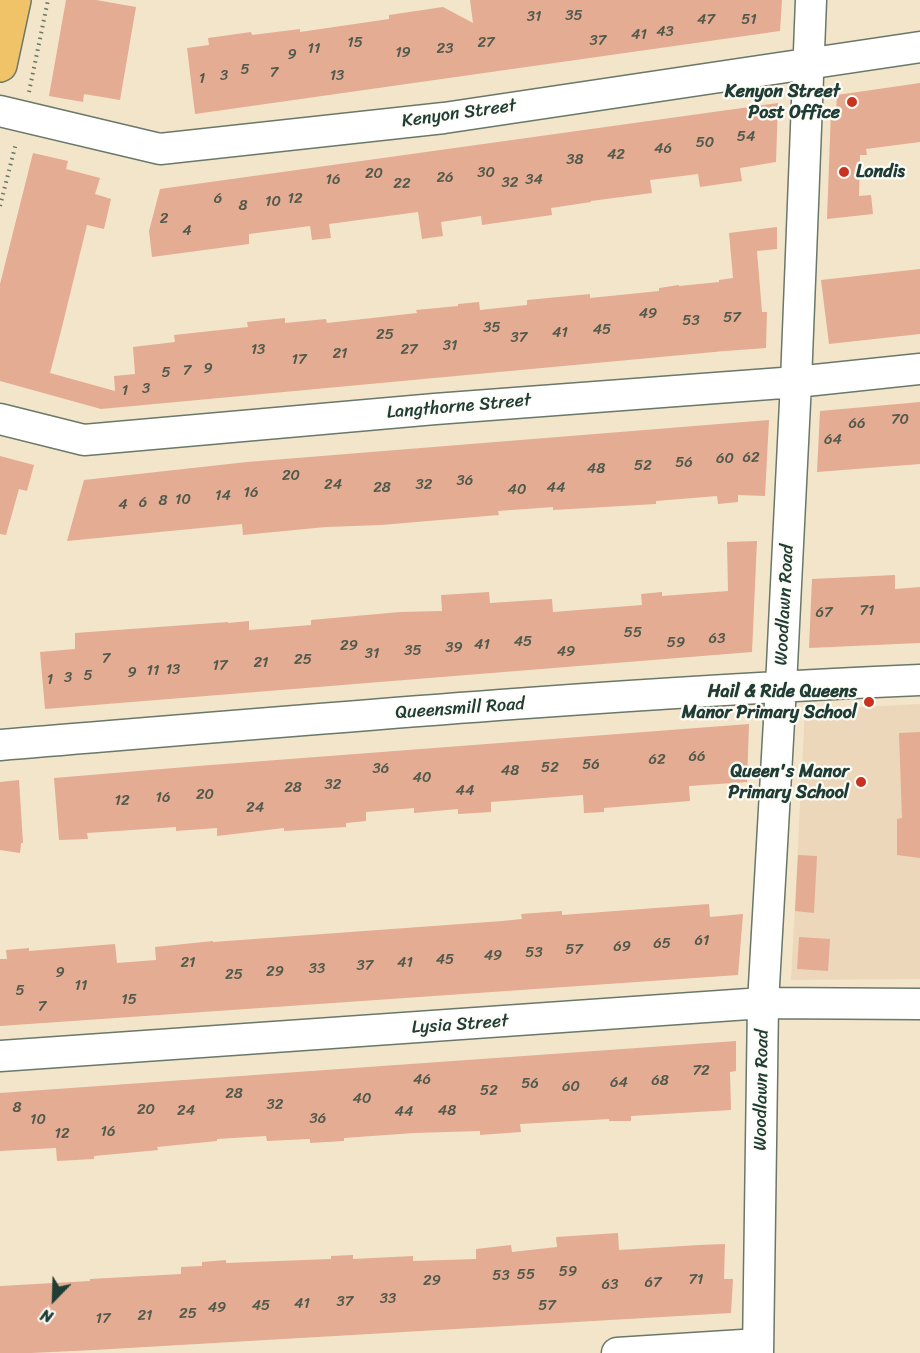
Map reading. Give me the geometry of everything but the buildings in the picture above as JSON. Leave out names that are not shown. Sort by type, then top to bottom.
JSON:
[{"type":"main road","points":[[0,65],[14,0]]},
{"type":"street","name":"Woodlawn Road","points":[[758,1349],[763,1003],[796,382],[811,0]]},
{"type":"street","name":"Kenyon Street","points":[[0,111],[160,149],[444,118],[920,47]]},
{"type":"street","name":"Langthorne Street","points":[[0,419],[84,441],[435,409],[796,382],[920,369]]},
{"type":"street","name":"Queensmill Road","points":[[0,745],[423,711],[920,680]]},
{"type":"street","name":"Lysia Street","points":[[0,1056],[763,1003],[920,1004]]},
{"type":"street","points":[[617,1353],[758,1349]]},
{"type":"shaded area","name":"Queen's Manor Primary School","points":[[920,704],[920,979],[791,980],[805,710]]},
{"type":"place","name":"Kenyon Street Post Office","points":[[852,102]]},
{"type":"place","name":"Londis","points":[[844,172]]},
{"type":"place","name":"Hail & Ride Queens Manor Primary School","points":[[869,702]]},
{"type":"place","name":"Queen's Manor Primary School","points":[[861,782]]}]
